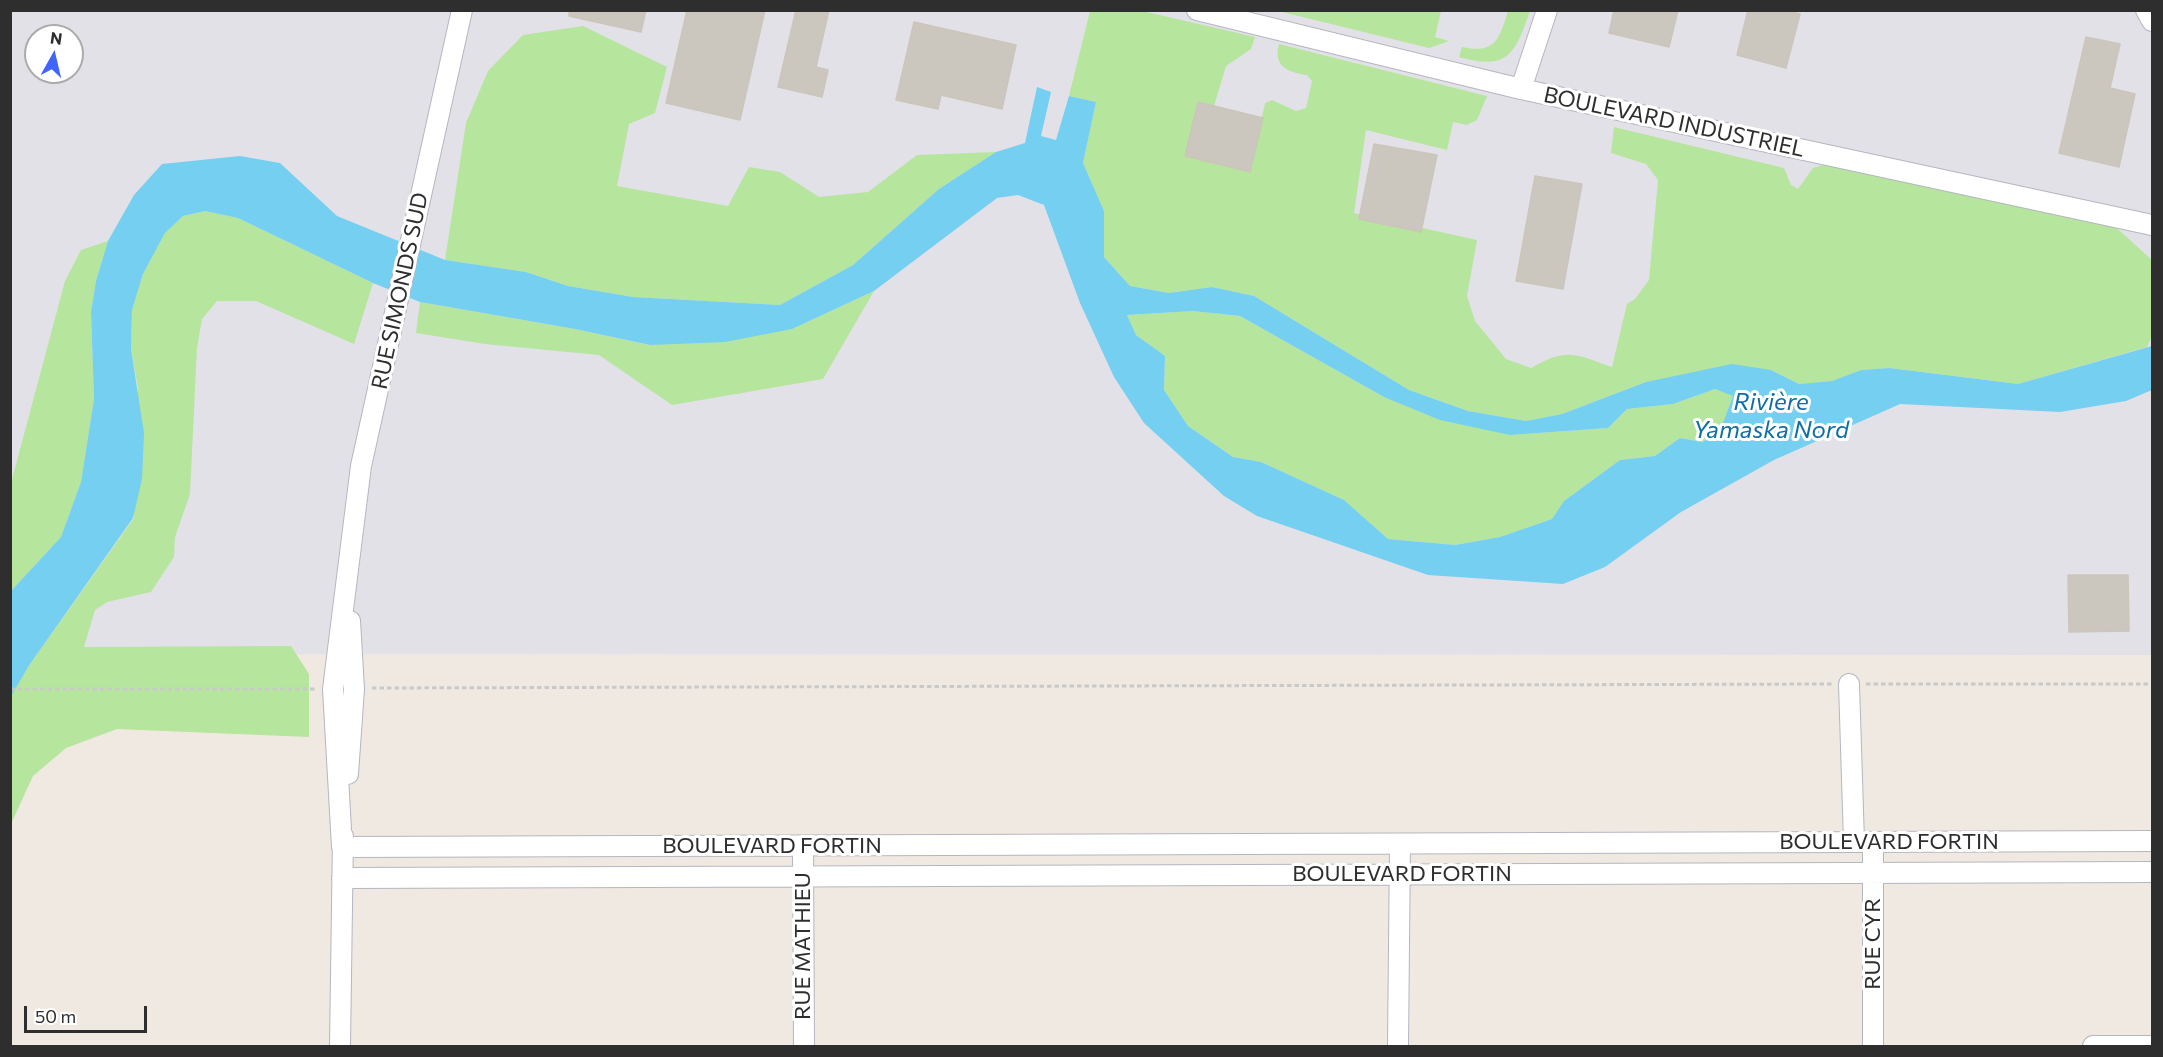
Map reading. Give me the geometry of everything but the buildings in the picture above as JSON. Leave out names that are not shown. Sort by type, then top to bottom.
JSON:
[{"type":"street","name":"RUE SIMONDS SUD","points":[[340,1047],[342,847],[333,689],[361,466],[462,10]]},
{"type":"street","name":"BOULEVARD INDUSTRIEL","points":[[1197,10],[1521,89],[2152,225]]},
{"type":"street","points":[[1521,89],[1547,10]]},
{"type":"street","points":[[2146,10],[2152,21]]},
{"type":"street","name":"RUE SIMONDS SUD","points":[[342,847],[354,689],[347,573]]},
{"type":"street","name":"RUE CYR","points":[[1850,684],[1863,842],[1873,873],[1873,1047]]},
{"type":"street","name":"BOULEVARD FORTIN","points":[[342,847],[2152,842]]},
{"type":"street","points":[[1625,843],[1626,873]]},
{"type":"street","points":[[1177,875],[1178,844]]},
{"type":"street","points":[[1398,1047],[1400,844]]},
{"type":"street","points":[[972,845],[972,876]]},
{"type":"street","name":"RUE MATHIEU","points":[[803,846],[804,1047]]},
{"type":"street","points":[[572,847],[573,877]]},
{"type":"street","name":"BOULEVARD FORTIN","points":[[342,878],[2152,872]]},
{"type":"street","points":[[2093,1047],[2152,1046]]},
{"type":"path","points":[[354,689],[2152,684]]},
{"type":"path","points":[[10,688],[333,689]]},
{"type":"shaded area","points":[[11,11],[2152,11],[2152,655],[11,654]]},
{"type":"green space","points":[[1138,10],[1255,37],[1251,49],[1226,66],[1214,106],[1186,156],[1250,172],[1265,103],[1272,100],[1296,111],[1306,108],[1312,81],[1307,75],[1283,67],[1278,58],[1279,44],[1487,96],[1477,120],[1467,125],[1453,122],[1447,150],[1366,130],[1354,213],[1477,240],[1467,296],[1475,321],[1506,359],[1531,368],[1543,361],[1563,355],[1580,356],[1612,367],[1627,304],[1635,299],[1649,280],[1658,180],[1646,164],[1611,153],[1614,127],[1784,168],[1791,185],[1798,189],[1813,168],[1833,162],[2101,219],[2120,231],[2152,260],[2152,336],[2147,347],[2018,384],[1889,368],[1861,370],[1832,381],[1799,384],[1771,370],[1646,382],[1562,414],[1526,421],[1468,411],[1409,390],[1254,296],[1212,287],[1169,293],[1130,286],[1104,257],[1104,211],[1083,163],[1096,102],[1069,96],[1090,11]]},
{"type":"green space","points":[[1278,11],[1441,11],[1435,37],[1449,41],[1429,48]]},
{"type":"green space","points":[[1508,11],[1530,11],[1514,48],[1507,55],[1489,62],[1459,57],[1462,47],[1482,48],[1494,42],[1502,30]]},
{"type":"green space","points":[[583,26],[667,67],[655,113],[629,124],[617,186],[728,206],[749,167],[780,172],[819,197],[868,192],[917,155],[996,152],[939,189],[853,265],[780,305],[633,297],[568,286],[526,272],[445,260],[466,123],[488,71],[523,35]]},
{"type":"green space","points":[[205,211],[238,218],[373,283],[354,344],[256,301],[217,301],[202,319],[197,348],[190,494],[175,537],[174,557],[151,592],[107,602],[95,610],[84,647],[291,646],[309,674],[309,737],[117,729],[66,748],[33,776],[11,824],[10,696],[30,664],[134,518],[138,388],[131,349],[132,310],[143,274],[165,233],[183,216]]},
{"type":"green space","points":[[108,241],[96,281],[91,312],[94,399],[81,482],[61,537],[11,591],[11,483],[65,281],[81,250]]},
{"type":"green space","points":[[874,291],[823,379],[672,405],[599,355],[485,344],[416,333],[420,302],[575,329],[649,345],[792,329]]},
{"type":"green space","points":[[1193,311],[1240,316],[1384,397],[1510,435],[1608,428],[1627,409],[1673,404],[1715,389],[1733,395],[1720,434],[1702,442],[1680,438],[1655,456],[1620,460],[1564,501],[1552,519],[1500,537],[1455,545],[1388,539],[1344,500],[1261,462],[1233,457],[1188,426],[1164,390],[1165,356],[1136,335],[1127,315]]},
{"type":"water","name":"Rivière Yamaska Nord","points":[[1037,87],[1051,92],[1041,136],[1056,140],[1069,96],[1096,102],[1083,163],[1104,211],[1104,257],[1130,286],[1169,293],[1212,287],[1254,296],[1409,390],[1468,411],[1526,421],[1562,414],[1646,382],[1732,364],[1771,370],[1799,384],[1832,381],[1861,370],[1889,368],[2018,384],[2152,346],[2152,390],[2126,401],[2060,412],[1900,404],[1774,460],[1681,512],[1605,567],[1563,584],[1428,575],[1257,516],[1224,496],[1144,423],[1114,377],[1080,303],[1044,205],[1018,195],[997,198],[874,291],[792,329],[725,342],[650,345],[575,329],[420,302],[373,283],[238,218],[205,211],[183,216],[165,233],[143,274],[132,310],[131,349],[144,433],[142,479],[133,518],[30,664],[11,696],[11,591],[61,537],[81,482],[94,399],[91,312],[96,281],[108,241],[134,195],[162,164],[240,156],[280,163],[337,216],[445,260],[526,272],[568,286],[633,297],[780,305],[853,265],[939,189],[996,152],[1025,143]],"holes":[[[1193,311],[1240,316],[1384,397],[1440,420],[1510,435],[1608,428],[1627,409],[1673,404],[1715,389],[1733,396],[1719,434],[1702,442],[1680,438],[1655,456],[1620,460],[1564,501],[1552,519],[1500,537],[1455,545],[1388,539],[1344,500],[1261,462],[1233,457],[1188,426],[1164,390],[1165,356],[1136,335],[1127,315]]]}]
